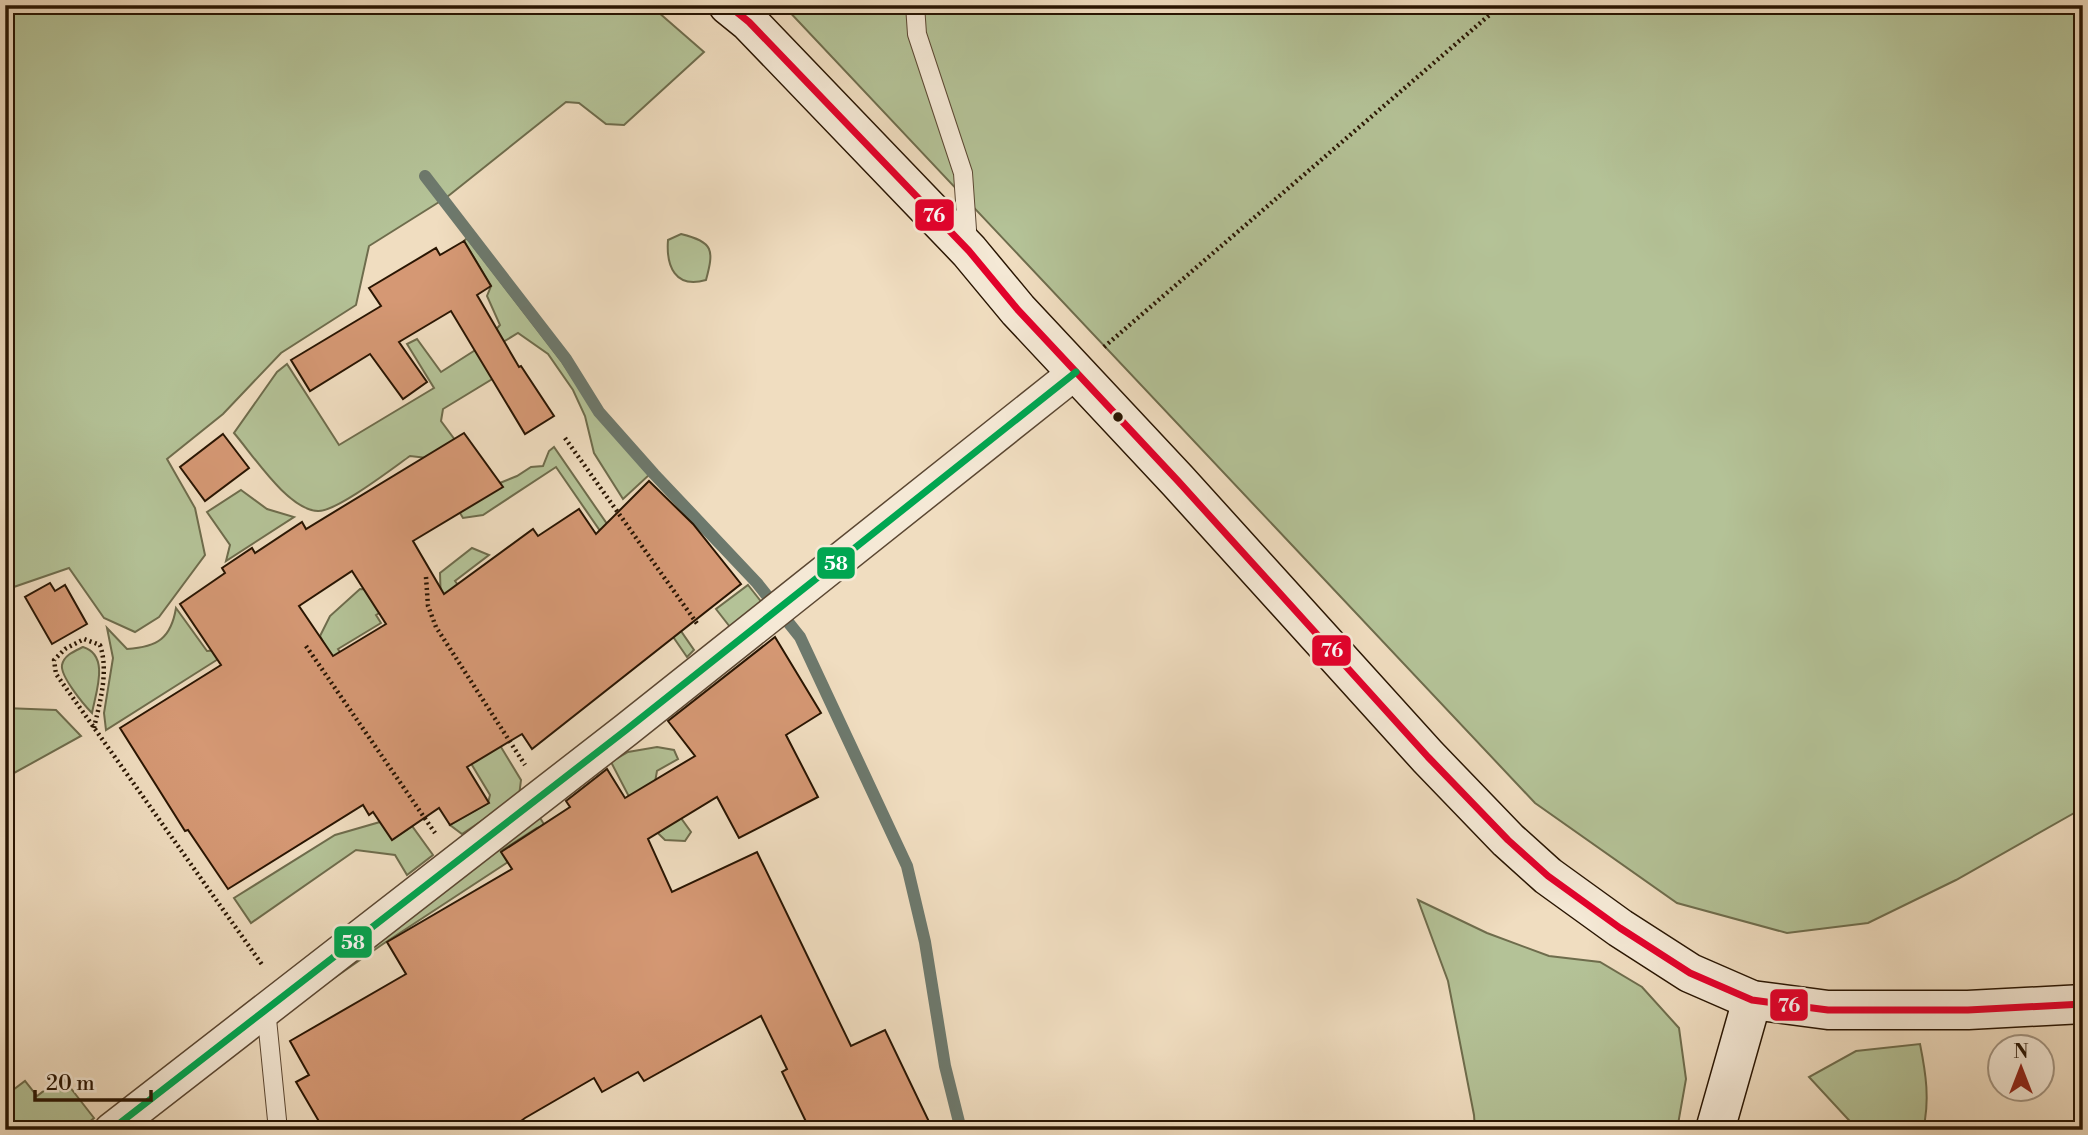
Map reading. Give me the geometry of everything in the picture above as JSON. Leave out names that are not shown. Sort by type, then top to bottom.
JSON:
[{"type":"main road","points":[[728,5],[777,51],[969,251],[1018,310],[1428,757],[1548,876],[1620,928],[1690,973],[1752,1000],[1828,1010],[1968,1010],[2083,1004]]},
{"type":"main road","points":[[1715,1130],[1752,1000]]},
{"type":"street","points":[[111,1130],[720,655],[1076,372]]},
{"type":"lane","points":[[915,5],[917,34],[963,173],[969,251]]},
{"type":"lane","points":[[275,1002],[278,1130]]},
{"type":"path","points":[[1076,372],[1501,5]]},
{"type":"path","points":[[565,438],[720,655]]},
{"type":"path","points":[[426,577],[428,606],[436,627],[543,794]]},
{"type":"path","points":[[94,728],[103,683],[104,659],[100,645],[84,639],[65,649],[54,660],[56,674],[275,1002]]},
{"type":"path","points":[[306,646],[455,862]]},
{"type":"green space","points":[[5,5],[650,5],[704,52],[624,125],[606,124],[579,103],[566,102],[447,197],[369,246],[356,305],[281,353],[223,414],[167,459],[195,508],[205,555],[159,617],[135,632],[104,618],[69,568],[5,590]]},
{"type":"green space","points":[[783,5],[2083,5],[2083,808],[1956,880],[1868,923],[1787,933],[1677,903],[1535,803]]},
{"type":"green space","points":[[681,234],[700,240],[709,249],[710,261],[706,280],[687,281],[680,278],[671,266],[668,240]]},
{"type":"green space","points":[[467,238],[562,362],[596,413],[649,475],[623,499],[594,453],[585,416],[573,390],[548,354],[518,333],[498,345],[507,370],[443,409],[441,421],[490,487],[531,467],[543,466],[549,451],[554,447],[694,650],[687,657],[556,467],[483,515],[463,518],[427,458],[410,456],[338,505],[318,511],[307,508],[283,492],[234,433],[277,372],[287,364],[339,445],[434,388],[407,344],[417,339],[441,372],[480,347],[500,325],[487,296],[491,286],[464,241]]},
{"type":"green space","points":[[241,490],[267,509],[294,517],[226,561],[230,545],[207,512]]},
{"type":"green space","points":[[472,548],[489,555],[455,581],[515,660],[441,606],[440,573]]},
{"type":"green space","points":[[748,585],[763,604],[730,627],[716,609]]},
{"type":"green space","points":[[360,589],[414,593],[376,615],[381,623],[338,649],[352,671],[330,655],[320,636],[330,616]]},
{"type":"green space","points":[[176,608],[207,651],[220,650],[223,656],[106,730],[104,713],[113,658],[107,628],[127,649],[147,646],[166,634],[171,627]]},
{"type":"green space","points":[[83,647],[91,651],[99,666],[92,713],[73,690],[62,670],[65,659]]},
{"type":"green space","points":[[464,686],[521,780],[519,796],[462,834],[450,825],[488,803],[490,795],[434,702]]},
{"type":"green space","points":[[5,708],[56,710],[81,736],[5,778]]},
{"type":"green space","points":[[657,747],[674,750],[678,759],[657,771],[655,782],[691,832],[685,841],[665,840],[638,814],[611,762],[628,752]]},
{"type":"green space","points":[[536,811],[545,826],[537,828],[501,851],[508,862],[281,1015]]},
{"type":"green space","points":[[380,822],[393,839],[412,826],[433,855],[407,875],[395,855],[356,850],[251,923],[234,898],[335,835]]},
{"type":"green space","points":[[1418,900],[1487,933],[1549,956],[1600,962],[1642,987],[1679,1028],[1686,1079],[1677,1130],[1475,1130],[1448,981]]},
{"type":"green space","points":[[1920,1044],[1926,1087],[1923,1130],[1858,1130],[1809,1077],[1856,1051]]},
{"type":"green space","points":[[62,1077],[94,1118],[80,1130],[5,1130],[5,1096],[25,1081],[37,1096]]},
{"type":"building","points":[[464,241],[491,286],[477,295],[519,367],[521,366],[554,416],[525,434],[451,311],[399,342],[427,382],[403,399],[370,354],[310,391],[291,360],[381,306],[369,288],[436,248],[440,255]]},
{"type":"building","points":[[464,433],[503,487],[413,541],[444,594],[533,529],[538,536],[579,509],[596,534],[649,481],[693,524],[741,584],[532,749],[522,734],[467,767],[489,803],[450,825],[439,808],[392,840],[373,812],[369,815],[363,805],[228,889],[188,830],[185,831],[120,728],[221,665],[180,604],[225,573],[222,568],[252,548],[255,553],[302,522],[306,529]],"holes":[[[352,571],[386,624],[333,656],[299,606]]]},
{"type":"building","points":[[223,434],[249,468],[205,501],[180,467]]},
{"type":"building","points":[[50,583],[55,591],[65,585],[87,624],[52,644],[25,597]]},
{"type":"building","points":[[775,637],[821,713],[786,735],[818,797],[739,838],[717,797],[648,839],[672,892],[757,852],[851,1046],[885,1030],[933,1130],[810,1130],[782,1072],[787,1069],[761,1016],[644,1081],[638,1072],[602,1092],[594,1078],[509,1130],[324,1130],[296,1082],[309,1075],[290,1041],[406,974],[387,942],[512,869],[501,852],[570,807],[566,801],[607,769],[625,798],[695,756],[668,721]]},
{"type":"waterway","points":[[425,176],[566,359],[599,412],[757,583],[800,637],[907,866],[925,942],[945,1066],[961,1130]]},
{"type":"transit line","name":"76","points":[[728,5],[749,22],[969,251],[1018,310],[1178,481],[1428,757],[1508,840],[1548,876],[1620,928],[1690,973],[1752,1000],[1828,1010],[1968,1010],[2083,1004]]},
{"type":"transit line","name":"58","points":[[111,1130],[626,730],[1076,372]]}]
